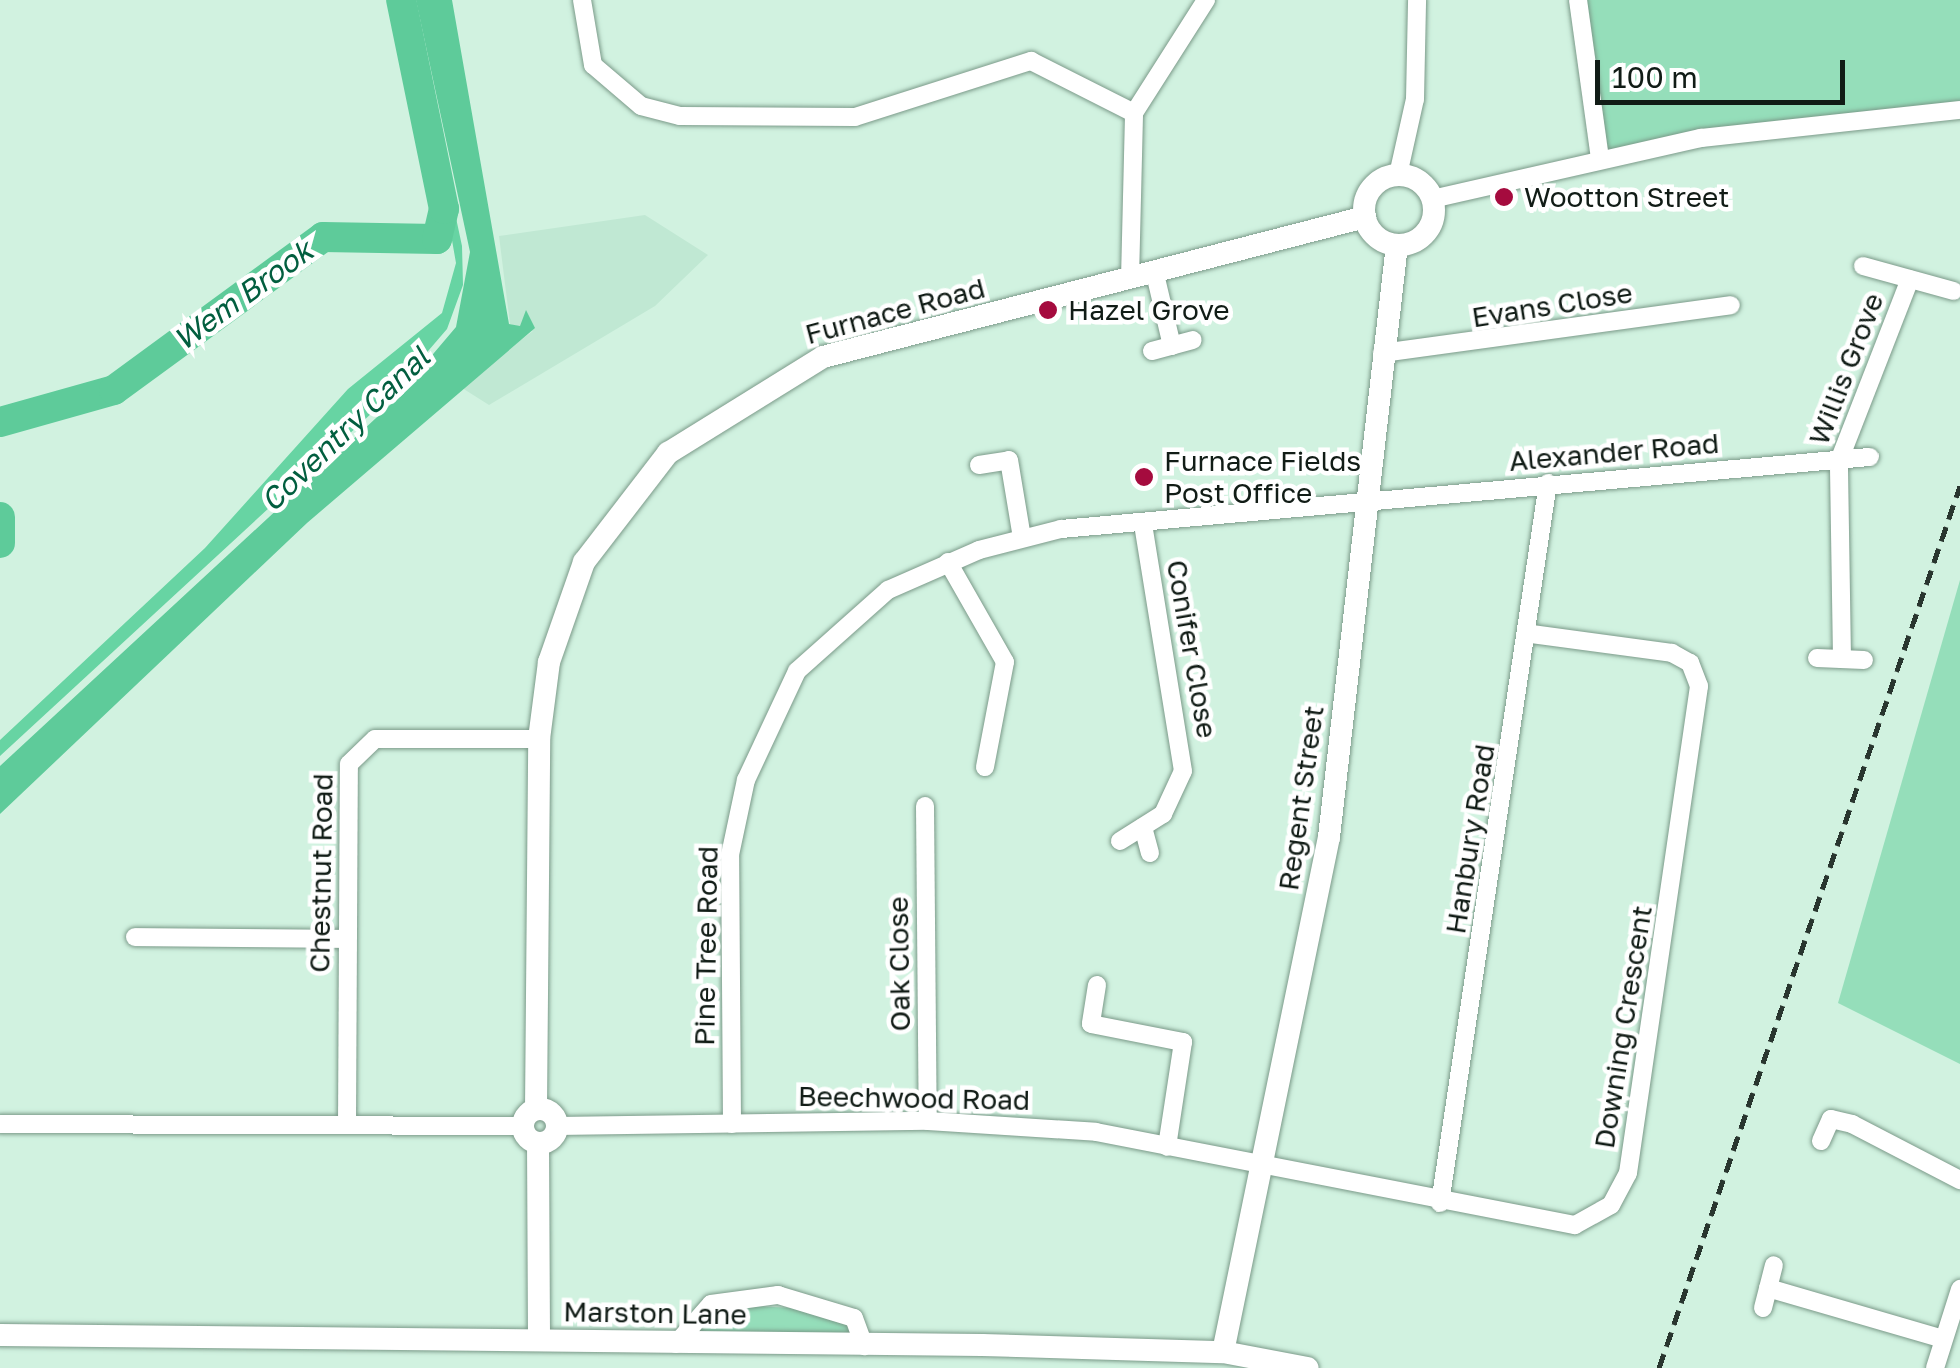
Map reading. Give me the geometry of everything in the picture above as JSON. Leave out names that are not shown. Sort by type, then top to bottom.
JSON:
[{"type":"street","points":[[582,0],[582,34],[598,72],[641,106],[680,116],[855,117],[1031,61],[1134,112]]},
{"type":"street","points":[[1130,280],[1134,112],[1206,0]]},
{"type":"street","points":[[1398,175],[1414,99],[1417,0]]},
{"type":"street","points":[[1578,0],[1600,158]]},
{"type":"street","points":[[1398,175],[1432,199],[1600,158],[1960,110]]},
{"type":"street","points":[[1398,175],[1371,188],[1365,217],[1397,245],[1429,227],[1432,199]]},
{"type":"street","name":"Furnace Road","points":[[539,1340],[532,1126],[540,739],[550,662],[584,562],[630,496],[695,428],[823,357],[1365,217]]},
{"type":"street","name":"Regent Street","points":[[1223,1352],[1266,1167],[1329,837],[1363,508],[1397,245]]},
{"type":"street","name":"Willis Grove","points":[[1863,266],[1954,291]]},
{"type":"street","points":[[1155,274],[1172,346]]},
{"type":"street","name":"Willis Grove","points":[[1842,660],[1839,461],[1910,279]]},
{"type":"street","name":"Evans Close","points":[[1382,354],[1731,306]]},
{"type":"street","points":[[1152,351],[1193,340]]},
{"type":"street","name":"Alexander Road","points":[[1363,508],[1548,483],[1870,457]]},
{"type":"street","points":[[979,464],[1009,460],[1022,538]]},
{"type":"street","name":"Hanbury Road","points":[[1440,1203],[1531,634],[1548,483]]},
{"type":"street","name":"Pine Tree Road","points":[[732,1124],[730,854],[755,750],[797,671],[835,633],[888,590],[948,562],[1022,538],[1142,524],[1363,508]]},
{"type":"street","name":"Conifer Close","points":[[1120,841],[1164,814],[1182,771],[1142,524]]},
{"type":"street","points":[[948,562],[1005,662],[985,767]]},
{"type":"street","name":"Downing Crescent","points":[[1266,1167],[1440,1203],[1575,1225],[1611,1205],[1642,1107],[1699,686],[1690,663],[1672,653],[1531,634]]},
{"type":"street","points":[[1817,658],[1864,660]]},
{"type":"street","name":"Chestnut Road","points":[[348,1125],[345,788],[360,746],[408,737],[540,739]]},
{"type":"street","name":"Oak Close","points":[[925,806],[928,1121]]},
{"type":"street","points":[[1143,827],[1150,853]]},
{"type":"street","points":[[135,937],[346,939]]},
{"type":"street","points":[[1096,985],[1091,1024],[1183,1042],[1167,1147]]},
{"type":"street","points":[[1822,1141],[1831,1118],[1852,1124],[1960,1180]]},
{"type":"street","name":"Beechwood Road","points":[[557,1126],[928,1121],[1096,1132],[1266,1167]]},
{"type":"street","points":[[0,1124],[557,1126]]},
{"type":"street","points":[[1764,1308],[1774,1265]]},
{"type":"street","points":[[1768,1288],[1960,1360]]},
{"type":"street","points":[[1939,1354],[1960,1289]]},
{"type":"street","name":"Marston Lane","points":[[676,1344],[711,1304],[778,1295],[854,1318],[864,1346]]},
{"type":"street","name":"Marston Lane","points":[[0,1334],[1223,1352],[1308,1368]]},
{"type":"shaded area","points":[[416,0],[452,0],[509,324],[520,326],[526,310],[535,328],[307,523],[0,814],[0,766],[389,406],[456,327],[470,252]]},
{"type":"shaded area","points":[[1583,0],[1960,0],[1960,104],[1603,153]]},
{"type":"shaded area","points":[[410,2],[462,246],[463,285],[447,329],[386,400],[0,756],[0,740],[205,548],[348,389],[442,313],[456,263]]},
{"type":"shaded area","points":[[645,215],[708,255],[655,306],[489,405],[459,386],[533,331],[510,324],[499,236]]},
{"type":"shaded area","points":[[1960,580],[1960,1064],[1838,1003]]},
{"type":"shaded area","points":[[754,1306],[815,1309],[847,1322],[851,1339],[690,1337],[703,1317]]},
{"type":"waterway","name":"Wem Brook","points":[[0,422],[114,390],[323,237],[437,239],[444,209],[401,0]]},
{"type":"waterway","name":"Wem Brook","points":[[0,517],[0,543]]},
{"type":"railway","points":[[1659,1368],[1960,486]]},
{"type":"place","name":"Wootton Street","points":[[1504,197]]},
{"type":"place","name":"Hazel Grove","points":[[1048,310]]},
{"type":"place","name":"Furnace Fields Post Office","points":[[1144,477]]},
{"type":"water label","name":"Coventry Canal","points":[[345,429]]}]
